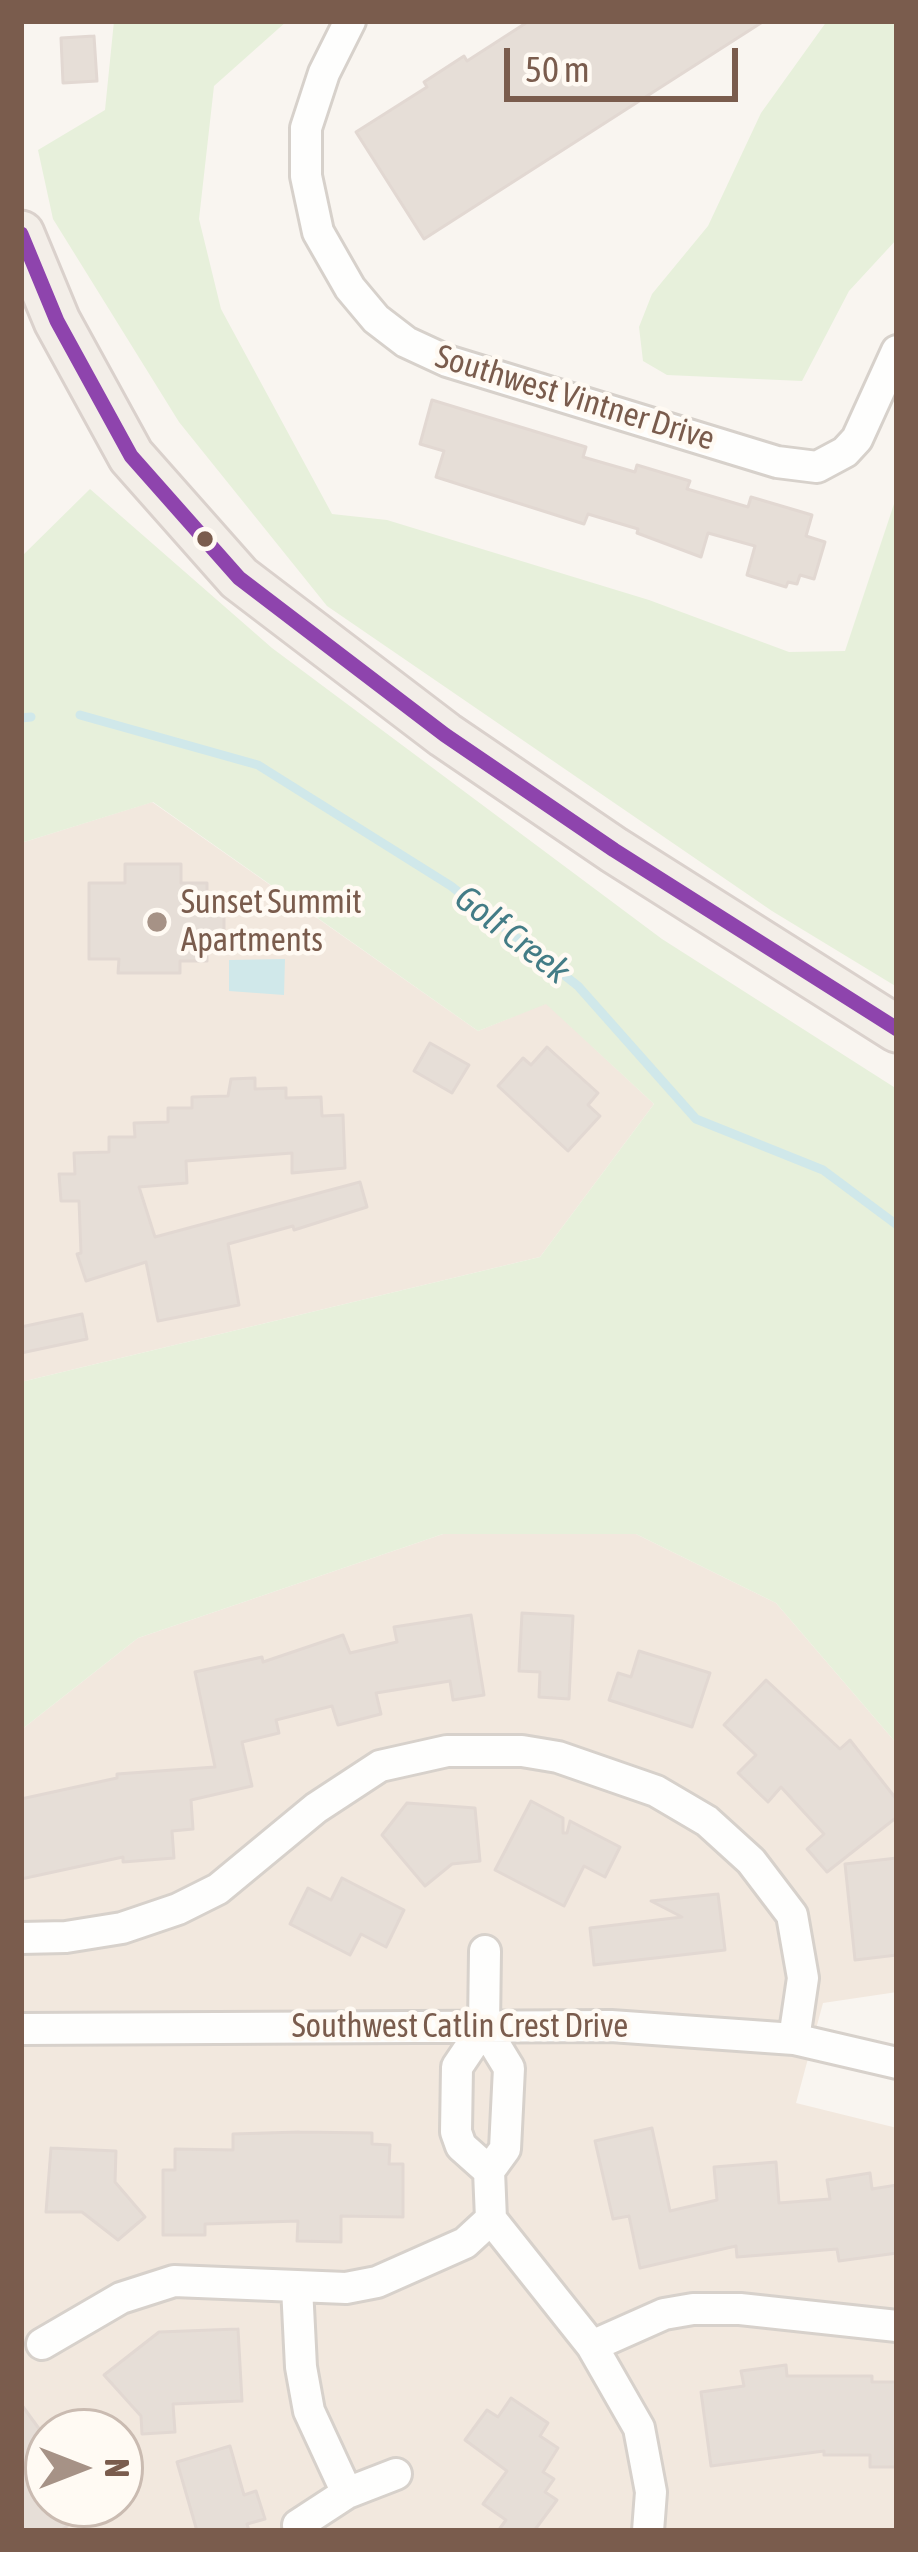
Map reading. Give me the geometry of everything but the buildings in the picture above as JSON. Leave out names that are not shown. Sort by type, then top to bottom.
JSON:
[{"type":"main road","points":[[21,234],[68,341],[131,457],[239,578],[445,735],[633,862],[897,1029]]},
{"type":"street","name":"Southwest Vintner Drive","points":[[350,21],[323,73],[306,128],[306,176],[318,232],[350,288],[376,319],[406,342],[447,361],[777,462],[817,467],[845,452],[857,439],[897,351]]},
{"type":"street","points":[[21,1938],[122,1928],[178,1910],[218,1889],[316,1808],[380,1766],[447,1751],[522,1751],[558,1757],[656,1791],[706,1821],[752,1861],[792,1915],[802,1978],[794,2039]]},
{"type":"street","points":[[485,1951],[484,2026],[509,2068],[505,2149],[489,2171],[491,2219],[592,2346],[639,2428],[651,2492],[648,2531]]},
{"type":"street","points":[[484,2026],[457,2067],[455,2132],[461,2146],[489,2171]]},
{"type":"street","name":"Southwest Catlin Crest Drive","points":[[21,2029],[611,2026],[794,2039],[897,2063]]},
{"type":"street","points":[[42,2344],[121,2298],[174,2281],[346,2288],[377,2282],[465,2243],[491,2219]]},
{"type":"street","points":[[297,2287],[306,2399],[318,2438],[347,2493]]},
{"type":"street","points":[[592,2346],[664,2314],[694,2308],[740,2308],[897,2326]]},
{"type":"street","points":[[298,2525],[347,2493],[396,2474]]},
{"type":"shaded area","name":"Sunset Summit Apartments","points":[[152,802],[478,1031],[546,1003],[654,1104],[540,1257],[21,1382],[21,843]]},
{"type":"shaded area","points":[[443,1534],[636,1534],[776,1603],[897,1744],[897,1992],[823,2003],[796,2103],[897,2128],[897,2531],[21,2531],[21,1730],[138,1638]]},
{"type":"green space","points":[[114,21],[287,21],[214,86],[199,219],[221,309],[332,514],[387,520],[649,600],[789,652],[845,651],[897,495],[897,987],[772,911],[327,606],[179,422],[53,219],[38,150],[105,110]]},
{"type":"green space","points":[[827,21],[897,21],[897,239],[849,291],[802,381],[667,375],[643,361],[639,327],[652,294],[708,226],[761,113]]},
{"type":"green space","points":[[90,489],[272,648],[662,939],[897,1089],[897,1744],[776,1603],[636,1534],[443,1534],[138,1638],[21,1730],[21,1382],[540,1257],[654,1104],[546,1004],[478,1031],[153,802],[21,843],[21,557]]},
{"type":"water","points":[[285,959],[284,995],[229,991],[229,960]]},
{"type":"waterway","name":"Golf Creek","points":[[80,715],[258,765],[451,886],[578,986],[696,1119],[823,1170],[897,1225]]},
{"type":"waterway","name":"Golf Creek","points":[[21,718],[31,717]]},
{"type":"transit line","points":[[21,234],[57,321],[131,456],[239,578],[445,735],[614,850],[897,1029]]},
{"type":"place","name":"Sunset Summit Apartments","points":[[157,922]]}]
